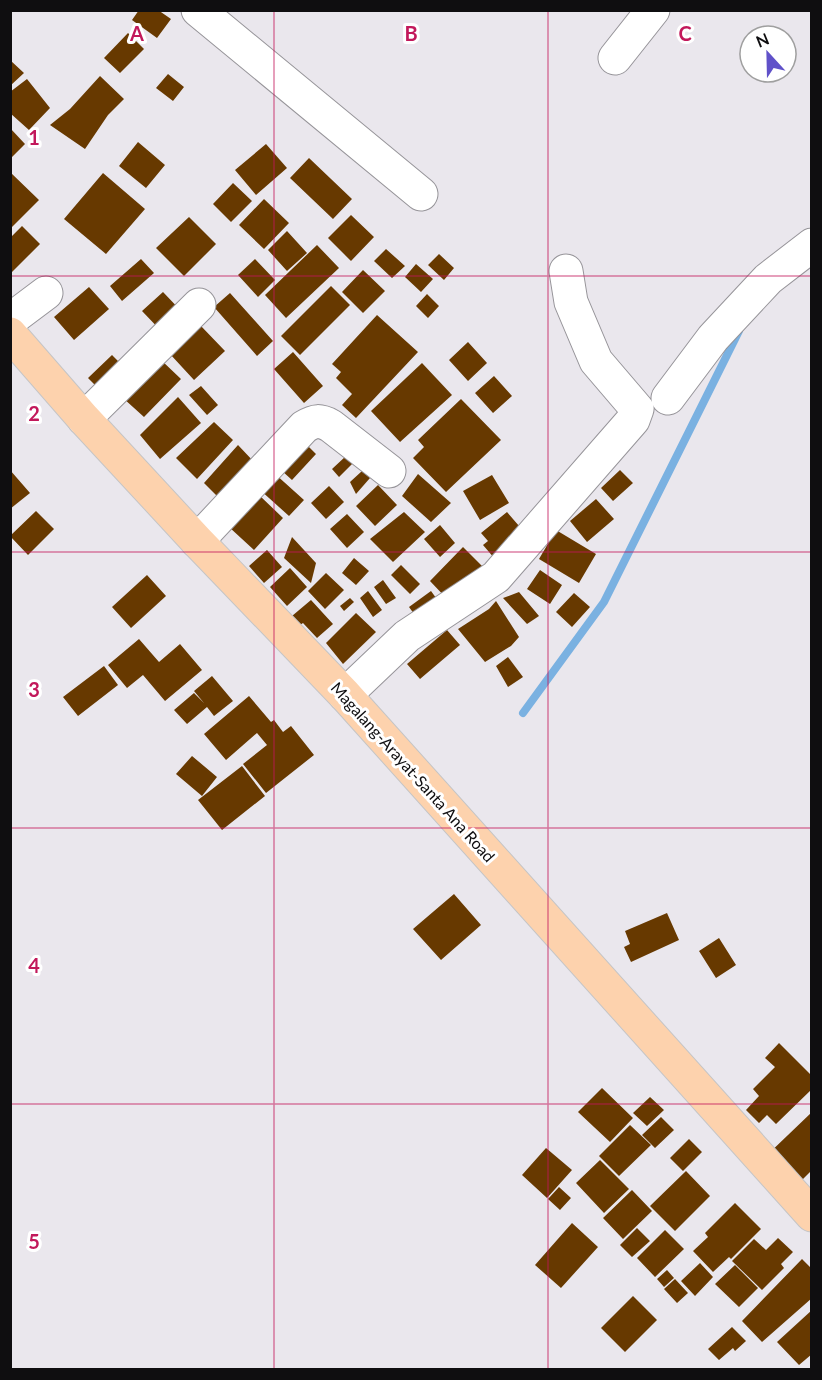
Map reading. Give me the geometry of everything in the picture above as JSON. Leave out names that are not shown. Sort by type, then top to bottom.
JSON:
[{"type":"main road","name":"Magalang-Arayat-Santa Ana Road","points":[[10,334],[84,419],[197,541],[345,695],[812,1215]]},
{"type":"street","points":[[198,10],[422,194]]},
{"type":"street","points":[[615,58],[653,10]]},
{"type":"street","points":[[668,398],[713,338],[768,279],[812,245]]},
{"type":"street","points":[[345,695],[407,636],[496,577],[633,420],[637,409],[596,361],[571,302],[566,271]]},
{"type":"street","points":[[10,320],[46,293]]},
{"type":"street","points":[[84,419],[199,305]]},
{"type":"street","points":[[197,541],[304,427],[312,422],[321,421],[332,426],[389,471]]},
{"type":"building","points":[[139,10],[158,10],[171,19],[157,38],[132,20]]},
{"type":"building","points":[[128,33],[144,49],[120,73],[104,58]]},
{"type":"building","points":[[10,60],[24,73],[10,86]]},
{"type":"building","points":[[168,74],[184,87],[173,101],[156,88]]},
{"type":"building","points":[[100,76],[124,99],[108,115],[85,149],[50,125],[70,109]]},
{"type":"building","points":[[27,79],[50,108],[29,130],[10,113],[10,92]]},
{"type":"building","points":[[10,128],[25,144],[10,159]]},
{"type":"building","points":[[138,142],[165,165],[146,188],[119,166]]},
{"type":"building","points":[[266,144],[287,168],[256,195],[235,170]]},
{"type":"building","points":[[309,158],[352,199],[333,219],[290,178]]},
{"type":"building","points":[[10,172],[39,200],[10,229]]},
{"type":"building","points":[[103,173],[145,209],[106,254],[64,219]]},
{"type":"building","points":[[233,183],[252,201],[231,222],[213,204]]},
{"type":"building","points":[[264,199],[289,223],[264,249],[239,225]]},
{"type":"building","points":[[351,215],[374,237],[351,261],[328,238]]},
{"type":"building","points":[[189,217],[216,244],[184,276],[156,248]]},
{"type":"building","points":[[22,226],[40,244],[10,274],[10,238]]},
{"type":"building","points":[[287,231],[307,253],[287,271],[268,250]]},
{"type":"building","points":[[317,245],[339,268],[286,318],[265,295]]},
{"type":"building","points":[[386,249],[405,266],[392,278],[374,261]]},
{"type":"building","points":[[439,254],[454,268],[444,280],[428,265]]},
{"type":"building","points":[[141,259],[154,273],[122,301],[110,286]]},
{"type":"building","points":[[255,259],[275,280],[258,297],[238,275]]},
{"type":"building","points":[[416,264],[433,279],[421,292],[405,277]]},
{"type":"building","points":[[363,270],[385,291],[363,313],[342,292]]},
{"type":"building","points":[[331,286],[350,305],[300,355],[281,336]]},
{"type":"building","points":[[89,287],[109,309],[74,340],[54,317]]},
{"type":"building","points":[[163,292],[184,314],[164,334],[142,311]]},
{"type":"building","points":[[230,293],[273,341],[257,356],[214,307]]},
{"type":"building","points":[[427,294],[439,306],[428,318],[416,306]]},
{"type":"building","points":[[377,315],[418,352],[356,418],[342,405],[352,394],[336,378],[341,372],[332,364]]},
{"type":"building","points":[[200,325],[225,351],[194,380],[170,354]]},
{"type":"building","points":[[468,342],[487,363],[468,381],[449,360]]},
{"type":"building","points":[[293,352],[323,386],[304,403],[274,369]]},
{"type":"building","points":[[112,355],[122,365],[98,388],[88,378]]},
{"type":"building","points":[[160,359],[181,379],[144,417],[123,398]]},
{"type":"building","points":[[422,363],[452,395],[400,442],[371,411]]},
{"type":"building","points":[[494,376],[512,396],[493,413],[475,393]]},
{"type":"building","points":[[201,386],[218,405],[207,415],[189,395]]},
{"type":"building","points":[[178,397],[201,423],[160,459],[140,435]]},
{"type":"building","points":[[461,399],[501,440],[446,492],[413,458],[424,447],[418,440]]},
{"type":"building","points":[[214,422],[233,440],[197,479],[176,458]]},
{"type":"building","points":[[305,443],[316,454],[292,480],[281,470]]},
{"type":"building","points":[[238,445],[255,463],[220,499],[204,483]]},
{"type":"building","points":[[346,456],[353,463],[339,477],[332,469]]},
{"type":"building","points":[[10,470],[30,493],[10,509]]},
{"type":"building","points":[[620,470],[633,483],[613,501],[601,488]]},
{"type":"building","points":[[362,471],[370,478],[356,494],[350,482]]},
{"type":"building","points":[[274,473],[304,500],[289,516],[259,489]]},
{"type":"building","points":[[418,474],[451,503],[431,522],[402,496]]},
{"type":"building","points":[[492,475],[509,503],[480,520],[463,491]]},
{"type":"building","points":[[378,485],[397,505],[375,526],[356,506]]},
{"type":"building","points":[[329,486],[344,502],[326,519],[311,503]]},
{"type":"building","points":[[259,495],[283,518],[254,550],[229,527]]},
{"type":"building","points":[[596,499],[614,519],[587,542],[570,521]]},
{"type":"building","points":[[36,511],[54,529],[28,555],[10,536]]},
{"type":"building","points":[[404,512],[425,532],[393,562],[370,539]]},
{"type":"building","points":[[507,512],[526,534],[495,559],[483,545],[488,541],[481,533]]},
{"type":"building","points":[[347,514],[364,532],[347,548],[330,529]]},
{"type":"building","points":[[440,525],[455,543],[440,557],[424,539]]},
{"type":"building","points":[[556,530],[596,554],[579,583],[539,559]]},
{"type":"building","points":[[292,537],[316,563],[311,583],[284,558]]},
{"type":"building","points":[[463,547],[482,566],[448,600],[430,581]]},
{"type":"building","points":[[267,550],[282,567],[264,583],[249,566]]},
{"type":"building","points":[[354,558],[369,571],[356,585],[342,573]]},
{"type":"building","points":[[401,565],[420,584],[410,594],[391,575]]},
{"type":"building","points":[[290,568],[307,587],[287,606],[270,587]]},
{"type":"building","points":[[540,570],[562,585],[550,604],[527,589]]},
{"type":"building","points":[[326,573],[344,590],[325,609],[308,591]]},
{"type":"building","points":[[147,575],[166,596],[131,628],[112,607]]},
{"type":"building","points":[[383,580],[396,598],[386,604],[374,587]]},
{"type":"building","points":[[368,591],[382,610],[373,617],[360,598]]},
{"type":"building","points":[[431,591],[439,602],[417,618],[409,607]]},
{"type":"building","points":[[519,592],[539,616],[527,624],[503,598]]},
{"type":"building","points":[[574,593],[590,607],[572,627],[556,612]]},
{"type":"building","points":[[350,598],[354,602],[344,611],[340,606]]},
{"type":"building","points":[[311,600],[333,624],[317,638],[303,623],[300,625],[292,616]]},
{"type":"building","points":[[496,601],[519,637],[511,646],[485,662],[458,629],[489,609]]},
{"type":"building","points":[[356,613],[376,632],[343,664],[326,643]]},
{"type":"building","points":[[447,630],[460,645],[420,679],[407,664]]},
{"type":"building","points":[[139,639],[159,662],[180,644],[202,670],[165,701],[143,675],[127,688],[108,665]]},
{"type":"building","points":[[508,657],[523,677],[508,687],[496,666]]},
{"type":"building","points":[[104,666],[118,685],[78,716],[63,697]]},
{"type":"building","points":[[212,676],[233,701],[214,716],[207,707],[187,724],[174,710],[194,693],[204,703],[194,691]]},
{"type":"building","points":[[249,696],[271,722],[274,720],[283,732],[291,726],[314,755],[266,793],[243,764],[267,745],[257,733],[226,760],[204,734]]},
{"type":"building","points":[[192,756],[217,777],[202,796],[176,774]]},
{"type":"building","points":[[242,766],[265,796],[222,830],[198,800]]},
{"type":"building","points":[[454,894],[481,925],[441,960],[413,929]]},
{"type":"building","points":[[667,913],[679,940],[631,962],[624,947],[630,944],[625,931]]},
{"type":"building","points":[[719,938],[736,965],[716,978],[699,951]]},
{"type":"building","points":[[779,1043],[812,1076],[812,1089],[776,1124],[767,1115],[759,1123],[746,1110],[759,1096],[753,1089],[775,1067],[765,1058]]},
{"type":"building","points":[[602,1088],[633,1118],[610,1142],[578,1112]]},
{"type":"building","points":[[650,1097],[664,1110],[647,1126],[633,1113]]},
{"type":"building","points":[[812,1112],[812,1170],[794,1188],[764,1158]]},
{"type":"building","points":[[661,1117],[674,1130],[655,1148],[642,1135]]},
{"type":"building","points":[[630,1125],[651,1145],[619,1176],[599,1156]]},
{"type":"building","points":[[689,1139],[702,1152],[683,1171],[670,1158]]},
{"type":"building","points":[[546,1148],[572,1170],[547,1198],[522,1175]]},
{"type":"building","points":[[600,1160],[629,1189],[604,1213],[576,1183]]},
{"type":"building","points":[[686,1171],[710,1196],[675,1231],[650,1206]]},
{"type":"building","points":[[559,1187],[571,1198],[560,1210],[548,1199]]},
{"type":"building","points":[[632,1190],[652,1211],[623,1239],[603,1218]]},
{"type":"building","points":[[735,1203],[761,1229],[731,1259],[729,1257],[713,1272],[693,1251],[708,1237],[705,1233]]},
{"type":"building","points":[[572,1223],[598,1247],[561,1288],[535,1265]]},
{"type":"building","points":[[637,1228],[650,1241],[632,1257],[620,1245]]},
{"type":"building","points":[[665,1230],[684,1249],[655,1277],[637,1258]]},
{"type":"building","points":[[778,1238],[793,1252],[781,1264],[784,1268],[762,1290],[732,1261],[754,1239],[766,1250]]},
{"type":"building","points":[[802,1259],[812,1269],[812,1298],[762,1342],[742,1321]]},
{"type":"building","points":[[700,1263],[713,1277],[695,1296],[681,1281]]},
{"type":"building","points":[[735,1265],[758,1288],[739,1307],[715,1284]]},
{"type":"building","points":[[667,1270],[674,1278],[664,1287],[657,1279]]},
{"type":"building","points":[[675,1279],[688,1293],[677,1303],[664,1289]]},
{"type":"building","points":[[633,1296],[657,1320],[625,1352],[601,1328]]},
{"type":"building","points":[[812,1310],[812,1354],[799,1365],[777,1342]]},
{"type":"building","points":[[732,1327],[746,1341],[735,1351],[733,1348],[719,1360],[708,1349]]},
{"type":"waterway","points":[[523,713],[604,602],[739,331]]}]
